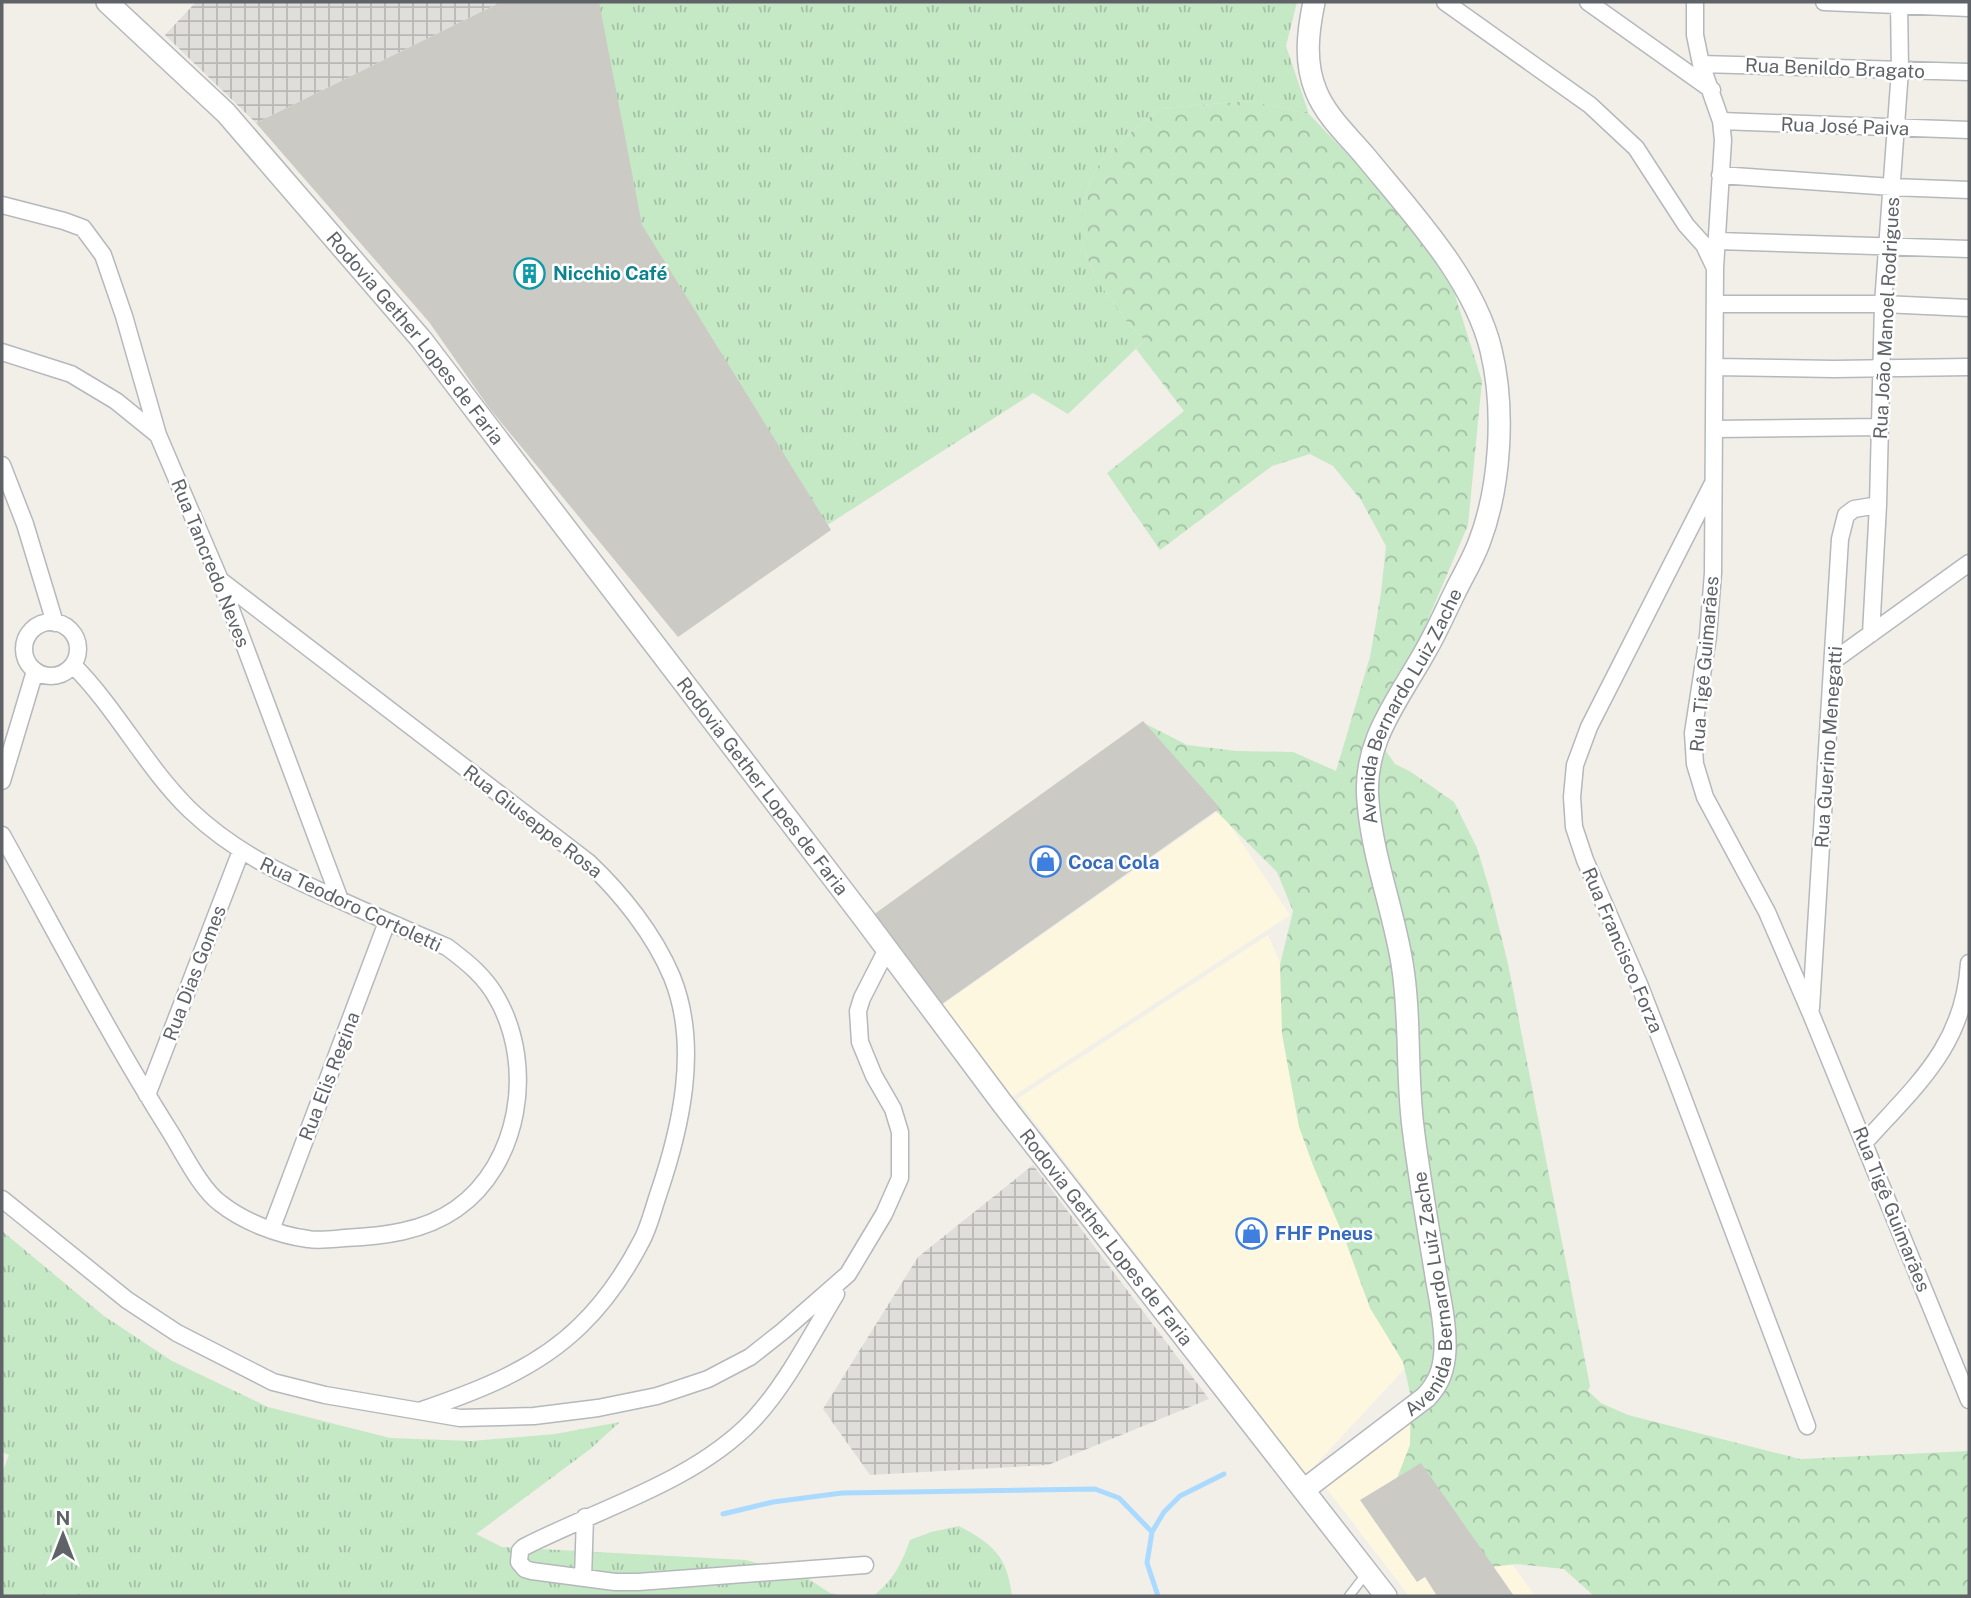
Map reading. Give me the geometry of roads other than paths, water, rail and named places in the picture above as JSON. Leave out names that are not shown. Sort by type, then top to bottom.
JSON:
[{"type":"street","name":"Rodovia Gether Lopes de Faria","points":[[107,2],[226,113],[421,339],[1002,1103],[1386,1596]]},
{"type":"street","name":"Avenida Bernardo Luiz Zache","points":[[1305,1489],[1426,1397],[1438,1384],[1443,1368],[1445,1332],[1412,1126],[1408,1080],[1409,1026],[1402,962],[1371,824],[1367,799],[1368,769],[1383,722],[1427,648],[1479,543],[1488,512],[1500,439],[1496,383],[1490,349],[1480,317],[1431,236],[1333,119],[1317,94],[1308,53],[1308,34],[1314,2]]},
{"type":"street","points":[[1445,2],[1590,105],[1636,148],[1686,225],[1704,245],[1716,268]]},
{"type":"street","points":[[1588,2],[1712,90]]},
{"type":"street","name":"Rua Tigê Guimarães","points":[[1695,2],[1695,35],[1701,64],[1721,121],[1723,140],[1716,268],[1713,573],[1708,636],[1693,733],[1695,764],[1705,797],[1767,912],[1811,1014],[1969,1400]]},
{"type":"street","points":[[1824,2],[1899,3],[1969,8]]},
{"type":"street","name":"Rua João Manoel Rodrigues","points":[[1871,634],[1878,505],[1883,303],[1900,69],[1899,3]]},
{"type":"street","name":"Rua Benildo Bragato","points":[[1701,64],[1969,72]]},
{"type":"street","name":"Rua José Paiva","points":[[1721,121],[1969,130]]},
{"type":"street","points":[[1720,175],[1969,190]]},
{"type":"street","name":"Rua Tancredo Neves","points":[[2,205],[83,228],[103,255],[124,316],[158,435],[220,580],[340,900]]},
{"type":"street","points":[[1718,242],[1969,249]]},
{"type":"street","points":[[1716,304],[1883,303],[1969,308]]},
{"type":"street","points":[[2,352],[71,374],[116,401],[158,435]]},
{"type":"street","points":[[1715,367],[1969,366]]},
{"type":"street","points":[[1714,429],[1880,427]]},
{"type":"street","points":[[2,465],[25,524],[55,623]]},
{"type":"street","name":"Rua Francisco Forza","points":[[1714,482],[1589,727],[1576,765],[1572,797],[1574,827],[1585,860],[1639,984],[1807,1426]]},
{"type":"street","name":"Rua Guerino Menegatti","points":[[1811,1014],[1842,523],[1846,515],[1854,509],[1878,505]]},
{"type":"street","points":[[1833,661],[1969,563]]},
{"type":"street","name":"Rua Giuseppe Rosa","points":[[220,580],[588,862],[609,882],[660,953],[672,977],[678,998],[685,1036],[678,1129],[643,1238],[622,1274],[579,1328],[521,1369],[494,1384],[419,1411]]},
{"type":"street","points":[[55,623],[66,627],[76,641],[77,657],[73,665],[59,675],[51,676],[35,671],[25,658],[25,641],[35,628],[42,624],[55,623]]},
{"type":"street","name":"Rua Teodoro Cortoletti","points":[[2,835],[147,1095],[198,1176],[218,1202],[239,1216],[271,1230],[309,1240],[381,1236],[427,1224],[455,1210],[477,1191],[509,1136],[516,1108],[519,1068],[499,1001],[488,983],[447,947],[273,871],[214,831],[169,788],[89,681],[73,665]]},
{"type":"street","points":[[2,781],[35,671]]},
{"type":"street","name":"Rua Dias Gomes","points":[[147,1095],[241,851]]},
{"type":"street","name":"Rua Elis Regina","points":[[271,1230],[387,922]]},
{"type":"street","points":[[864,1564],[638,1582],[583,1578],[525,1569],[519,1562],[519,1556],[524,1547],[685,1471],[720,1448],[753,1420],[783,1379],[848,1274],[884,1214],[900,1178],[900,1132],[893,1109],[874,1076],[865,1053],[858,1011],[887,949]]},
{"type":"street","points":[[1865,1142],[1936,1062],[1954,1032],[1962,1007],[1969,964]]},
{"type":"street","points":[[2,1199],[127,1300],[177,1333],[273,1382],[325,1395],[460,1418],[534,1416],[598,1408],[657,1396],[708,1379],[750,1357],[808,1311],[848,1274]]},
{"type":"street","points":[[583,1578],[585,1517]]},
{"type":"lane","points":[[1349,1596],[1367,1572]]},
{"type":"waterway","points":[[1158,1596],[1147,1563],[1152,1532],[1164,1512],[1180,1496],[1224,1474]]},
{"type":"waterway","points":[[723,1514],[773,1502],[842,1493],[1095,1489],[1119,1498],[1152,1532]]},
{"type":"place","name":"Nicchio Café","points":[[530,273]]},
{"type":"place","name":"Coca Cola","points":[[1045,862]]},
{"type":"place","name":"FHF Pneus","points":[[1252,1233]]}]
